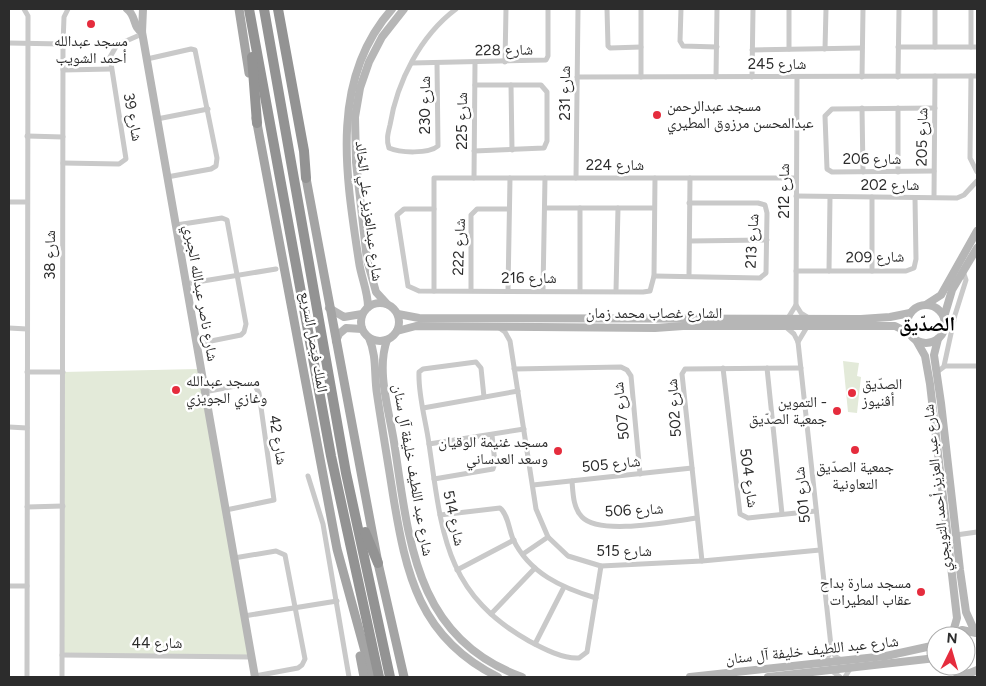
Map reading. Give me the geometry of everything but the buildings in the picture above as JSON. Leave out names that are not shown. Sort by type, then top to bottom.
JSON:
[{"type":"highway","name":"الملك فيصل السريع","points":[[243,9],[331,456],[379,677]]},
{"type":"highway","points":[[243,9],[257,123]]},
{"type":"highway","name":"الملك فيصل السريع","points":[[264,9],[346,473],[390,677]]},
{"type":"highway","points":[[278,9],[304,151],[306,178]]},
{"type":"highway","points":[[268,34],[306,178]]},
{"type":"highway","points":[[346,473],[354,488],[366,537],[378,563]]},
{"type":"main road","name":"الملك فيصل السريع","points":[[257,123],[333,528],[352,611],[372,677]]},
{"type":"main road","name":"الملك فيصل السريع","points":[[306,178],[378,563],[404,677]]},
{"type":"main road","points":[[352,611],[364,677]]},
{"type":"street","points":[[24,9],[28,13],[26,677]]},
{"type":"street","name":"شارع 38","points":[[62,677],[63,44],[64,17],[68,9]]},
{"type":"street","name":"شارع ناصر عبدالله الجبري","points":[[126,9],[133,15],[137,29],[142,33]]},
{"type":"street","name":"شارع ناصر عبدالله الجبري","points":[[143,9],[142,33],[146,60],[255,677]]},
{"type":"street","name":"شارع عبدالعزيز علي الخالد","points":[[368,307],[356,238],[347,164],[346,120],[352,86],[361,60],[376,30],[392,9]]},
{"type":"street","name":"شارع عبدالعزيز علي الخالد","points":[[386,304],[376,292],[367,260],[356,162],[355,117],[360,88],[369,62],[382,37],[404,9]]},
{"type":"street","name":"شارع 230","points":[[437,63],[438,146],[432,150],[395,150],[388,144],[391,119],[398,94],[412,63],[426,39],[456,9]]},
{"type":"street","points":[[505,62],[506,9]]},
{"type":"street","name":"شارع 228","points":[[412,63],[546,60],[548,56],[548,9]]},
{"type":"street","name":"شارع 231","points":[[576,178],[578,9]]},
{"type":"street","points":[[607,9],[608,46],[610,48],[641,47]]},
{"type":"street","points":[[641,9],[641,77]]},
{"type":"street","points":[[681,9],[680,41],[683,46],[717,47]]},
{"type":"street","points":[[716,77],[717,9]]},
{"type":"street","points":[[752,77],[753,9]]},
{"type":"street","points":[[788,49],[789,9]]},
{"type":"street","points":[[825,49],[826,9]]},
{"type":"street","points":[[862,77],[863,9]]},
{"type":"street","points":[[898,76],[899,9]]},
{"type":"street","points":[[935,9],[935,47]]},
{"type":"street","points":[[898,47],[974,47],[971,9]]},
{"type":"street","name":"شارع 39","points":[[63,163],[119,164],[126,159],[110,54],[115,47],[142,33]]},
{"type":"street","points":[[9,43],[63,44]]},
{"type":"street","points":[[752,50],[862,48]]},
{"type":"street","points":[[146,60],[191,49],[196,50],[217,158],[216,166],[211,169],[167,177]]},
{"type":"street","name":"شارع 225","points":[[474,178],[475,63]]},
{"type":"street","points":[[63,70],[111,69]]},
{"type":"street","name":"شارع 205","points":[[934,197],[935,76]]},
{"type":"street","points":[[974,76],[970,106],[970,158],[977,172]]},
{"type":"street","name":"شارع 245","points":[[577,77],[974,76]]},
{"type":"street","name":"شارع 212","points":[[796,77],[796,305]]},
{"type":"street","points":[[474,151],[544,148],[547,141],[547,92],[542,85],[475,85]]},
{"type":"street","points":[[511,85],[512,150]]},
{"type":"street","points":[[970,106],[977,106]]},
{"type":"street","points":[[862,108],[863,172]]},
{"type":"street","points":[[898,108],[898,172]]},
{"type":"street","name":"شارع 206","points":[[934,171],[832,172],[827,169],[825,164],[825,116],[832,109],[935,108]]},
{"type":"street","points":[[157,119],[208,109]]},
{"type":"street","points":[[28,136],[63,137]]},
{"type":"street","name":"شارع 224","points":[[434,209],[434,178],[796,178]]},
{"type":"street","points":[[508,290],[510,178]]},
{"type":"street","points":[[544,290],[545,178]]},
{"type":"street","points":[[654,178],[654,276]]},
{"type":"street","points":[[689,276],[690,178]]},
{"type":"street","name":"شارع 202","points":[[796,196],[957,198],[964,195],[977,181]]},
{"type":"street","points":[[829,271],[830,197]]},
{"type":"street","points":[[872,197],[872,271]]},
{"type":"street","name":"شارع 209","points":[[796,271],[906,271],[914,268],[916,259],[915,198]]},
{"type":"street","points":[[9,202],[27,202]]},
{"type":"street","name":"شارع 213","points":[[654,276],[760,278],[766,274],[768,213],[765,205],[758,203],[689,202]]},
{"type":"street","points":[[545,208],[654,208]]},
{"type":"street","points":[[580,208],[580,291]]},
{"type":"street","points":[[616,291],[618,208]]},
{"type":"street","name":"شارع 216","points":[[434,209],[404,209],[399,211],[397,220],[408,286],[419,291],[650,291],[654,276]]},
{"type":"street","points":[[434,209],[434,291]]},
{"type":"street","name":"شارع 222","points":[[470,290],[471,215],[477,209],[508,209]]},
{"type":"street","points":[[176,225],[222,218],[226,220],[238,275],[246,324],[244,332],[241,335],[196,344]]},
{"type":"street","points":[[977,231],[940,295],[928,304],[916,307],[910,313],[907,322],[909,332],[916,340],[927,343],[938,339],[945,329],[944,317],[949,296],[977,248]]},
{"type":"street","points":[[690,241],[767,240]]},
{"type":"street","points":[[185,284],[276,269]]},
{"type":"street","points":[[963,271],[966,280],[941,369],[977,366]]},
{"type":"street","points":[[329,308],[344,317],[362,314],[375,303],[386,304],[398,314],[399,323],[397,331],[387,340],[378,341],[369,338],[362,329],[362,314]]},
{"type":"street","points":[[928,304],[938,308],[944,317]]},
{"type":"street","points":[[788,318],[796,305],[808,323],[800,334],[798,342]]},
{"type":"street","name":"الشارع غصاب محمد زمان","points":[[397,331],[416,326],[785,327],[910,313]]},
{"type":"street","name":"الشارع غصاب محمد زمان","points":[[398,314],[414,318],[788,318],[808,323],[895,326],[909,332]]},
{"type":"street","points":[[648,328],[651,323],[650,317]]},
{"type":"street","points":[[658,328],[657,323],[660,317]]},
{"type":"street","points":[[497,326],[505,332],[510,341]]},
{"type":"street","points":[[510,341],[512,332],[518,326]]},
{"type":"street","points":[[785,327],[792,332],[798,342]]},
{"type":"street","points":[[9,328],[27,328]]},
{"type":"street","points":[[336,343],[339,334],[346,328],[362,329]]},
{"type":"street","name":"شارع عبد اللطيف خليفة آل سنان","points":[[369,338],[374,356],[376,389],[403,556],[421,603],[436,626],[454,646],[477,665],[498,677]]},
{"type":"street","name":"شارع عبد العزيز أحمد التويجري","points":[[938,339],[933,352],[941,369],[956,535],[966,612],[973,626]]},
{"type":"street","name":"شارع عبد اللطيف خليفة آل سنان","points":[[387,340],[383,356],[383,373],[406,522],[418,573],[439,614],[455,634],[475,652],[500,667],[522,677]]},
{"type":"street","name":"شارع عبد العزيز أحمد التويجري","points":[[916,340],[924,353],[930,384],[957,618],[954,626]]},
{"type":"street","name":"شارع 515","points":[[510,341],[536,509],[548,537],[568,556],[601,566],[702,561],[820,550]]},
{"type":"street","name":"شارع 501","points":[[798,342],[831,646],[835,656],[841,660]]},
{"type":"street","name":"شارع 514","points":[[484,397],[481,368],[476,362],[423,369],[419,372],[418,378],[445,541],[457,570],[473,595],[491,614],[516,633],[536,644],[564,656],[574,658],[584,656],[587,652],[601,566]]},
{"type":"street","name":"شارع 507","points":[[514,369],[621,367],[627,370],[631,376],[640,474]]},
{"type":"street","name":"شارع 502","points":[[702,561],[682,374],[685,369],[690,367],[801,368]]},
{"type":"street","name":"شارع 504","points":[[723,368],[739,512],[746,518],[816,511]]},
{"type":"street","points":[[767,368],[782,514]]},
{"type":"street","points":[[27,372],[63,372]]},
{"type":"street","name":"شارع 42","points":[[204,392],[246,384],[255,386],[258,394],[275,495],[274,500],[226,510]]},
{"type":"street","points":[[423,408],[518,391]]},
{"type":"street","points":[[9,427],[27,428]]},
{"type":"street","points":[[429,444],[524,429]]},
{"type":"street","points":[[434,479],[493,469],[495,463],[492,435]]},
{"type":"street","name":"شارع 505","points":[[533,485],[692,468]]},
{"type":"street","points":[[308,476],[323,524],[349,677]]},
{"type":"street","name":"شارع 506","points":[[572,481],[577,510],[583,518],[591,523],[610,527],[697,518]]},
{"type":"street","points":[[393,494],[400,496],[406,522]]},
{"type":"street","points":[[27,507],[63,506]]},
{"type":"street","points":[[440,515],[500,508],[504,512],[514,540],[535,568],[564,587],[596,598]]},
{"type":"street","points":[[956,535],[977,532]]},
{"type":"street","points":[[523,554],[548,537]]},
{"type":"street","points":[[457,570],[514,540]]},
{"type":"street","points":[[234,558],[282,552],[287,560],[305,658],[302,665],[255,677]]},
{"type":"street","points":[[491,614],[535,568]]},
{"type":"street","points":[[9,586],[27,586]]},
{"type":"street","points":[[536,644],[564,587]]},
{"type":"street","points":[[244,616],[337,601]]},
{"type":"street","points":[[823,663],[831,646]]},
{"type":"street","name":"شارع عبد اللطيف خليفة آل سنان","points":[[690,677],[738,675],[841,660],[901,654],[926,648]]},
{"type":"street","name":"شارع 44","points":[[62,655],[252,657]]},
{"type":"street","name":"شارع عبد اللطيف خليفة آل سنان","points":[[768,677],[926,659]]},
{"type":"street","points":[[845,677],[850,669]]},
{"type":"street","points":[[832,670],[840,677]]},
{"type":"green space","points":[[843,361],[859,363],[857,376],[861,377],[857,413],[848,412]]},
{"type":"green space","points":[[198,369],[252,657],[62,655],[63,372]]},
{"type":"place","name":"مسجد عبدالله أحمد الشويب","points":[[91,24]]},
{"type":"place","name":"مسجد عبدالرحمن عبدالمحسن مرزوق المطيري","points":[[657,115]]},
{"type":"place","name":"مسجد عبدالله وغازي الجويزي","points":[[176,390]]},
{"type":"place","name":"الصدّيق أڤنيوز","points":[[852,393]]},
{"type":"place","name":"التموين - جمعية الصدّيق","points":[[837,411]]},
{"type":"place","name":"جمعية الصدّيق التعاونية","points":[[855,450]]},
{"type":"place","name":"مسجد غنيمة الوقيان وسعد العدساني","points":[[558,451]]},
{"type":"place","name":"مسجد سارة بداح عقاب المطيرات","points":[[921,592]]},
{"type":"district","name":"الصدّيق","points":[[927,324]]}]
